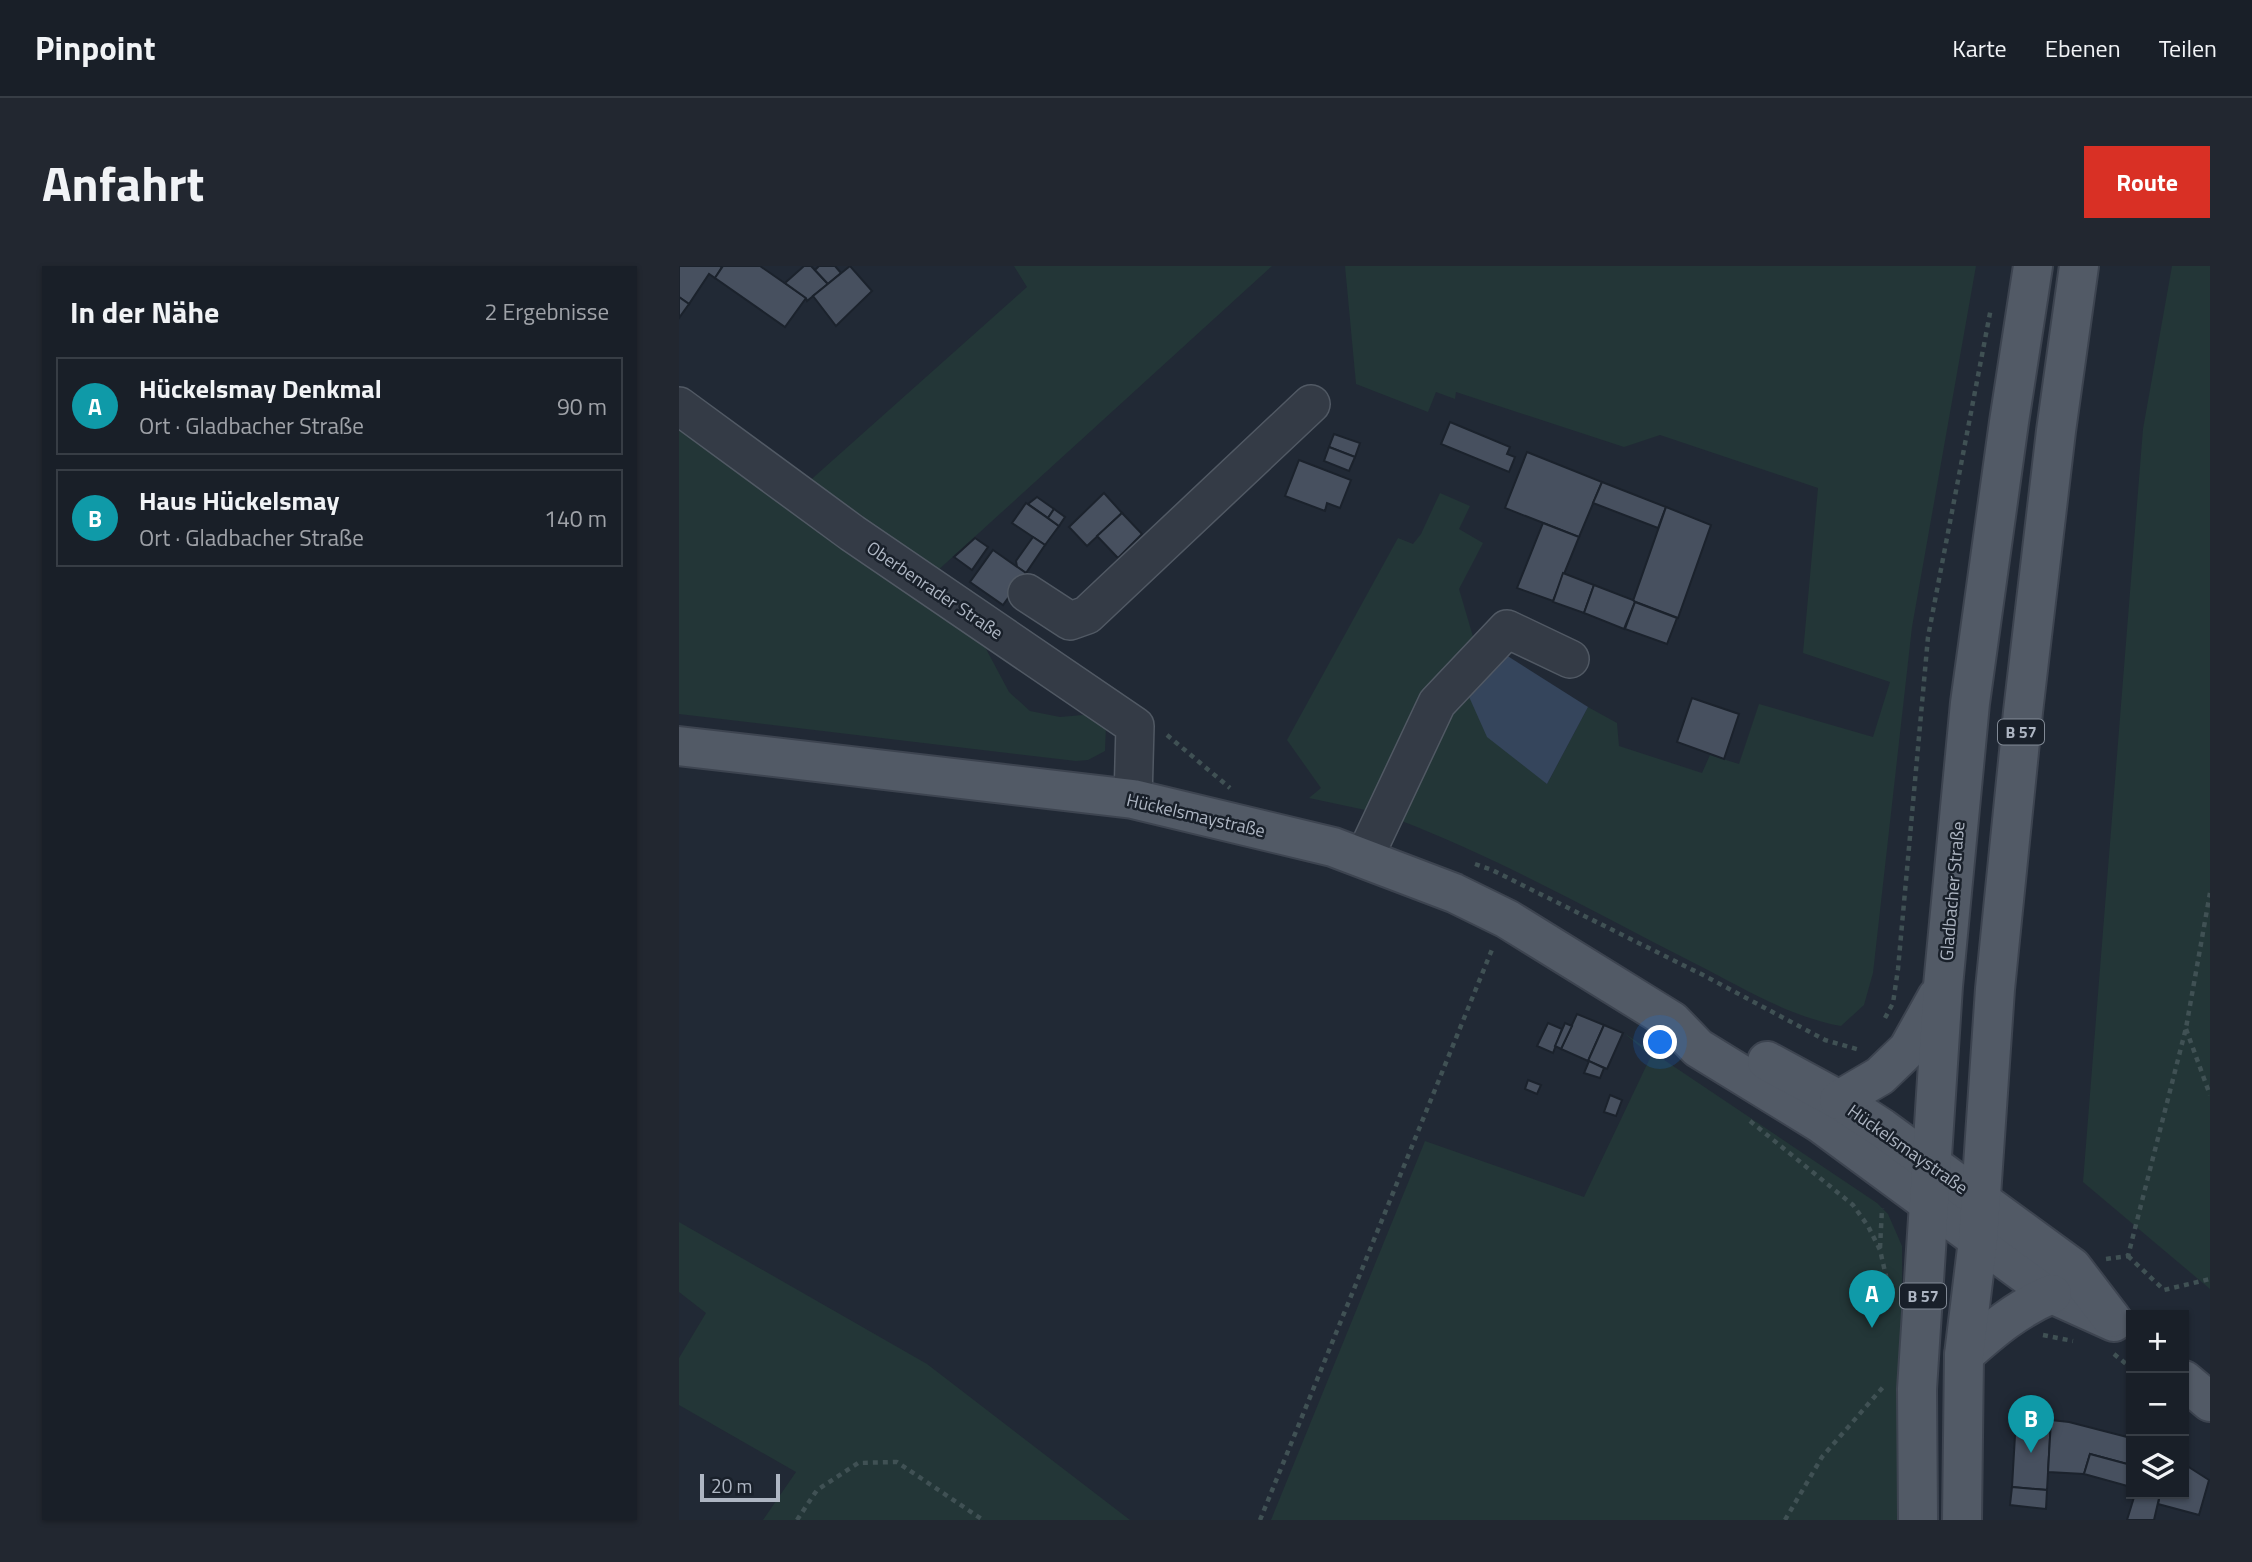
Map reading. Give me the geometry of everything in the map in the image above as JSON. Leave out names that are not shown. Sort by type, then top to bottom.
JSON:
[{"type":"main road","name":"Gladbacher Straße","points":[[1919,1520],[1917,1390],[1943,986],[1970,703],[2033,266]]},
{"type":"main road","name":"B 57","points":[[1962,1520],[1964,1355],[1978,1240],[1995,989],[2023,712],[2056,432],[2079,266]]},
{"type":"main road","name":"Hückelsmaystraße","points":[[679,746],[1133,799],[1333,847],[1454,893],[1501,940],[1672,1021],[1709,1031],[1839,1100],[1930,1184],[1978,1240],[2052,1294],[2117,1335]]},
{"type":"main road","points":[[1839,1100],[1880,1076],[1908,1049],[1943,986]]},
{"type":"main road","name":"Hückelsmaystraße","points":[[1672,1021],[1698,1048],[1821,1123],[1930,1184],[1980,1200],[2072,1267],[2117,1335]]},
{"type":"main road","points":[[1964,1355],[2027,1304],[2052,1294]]},
{"type":"main road","points":[[2189,1384],[2210,1402]]},
{"type":"street","points":[[997,632],[1035,582],[1070,621],[1087,615],[1311,404]]},
{"type":"street","name":"Oberbenrader Straße","points":[[679,406],[852,533],[1135,726],[1133,799]]},
{"type":"street","points":[[1364,858],[1437,703],[1507,629],[1570,659]]},
{"type":"path","points":[[1900,948],[1928,637],[1991,307]]},
{"type":"path","points":[[2128,1256],[2186,1028],[2210,893]]},
{"type":"path","points":[[1260,1520],[1501,940]]},
{"type":"path","points":[[2186,1028],[2210,1095]]},
{"type":"path","points":[[1741,1113],[1853,1205],[1880,1250],[1891,1297]]},
{"type":"path","points":[[2101,1260],[2128,1256]]},
{"type":"path","points":[[2128,1256],[2164,1290],[2210,1279]]},
{"type":"path","points":[[2009,1317],[2020,1330],[2082,1343]]},
{"type":"path","points":[[2117,1335],[2126,1356]]},
{"type":"path","points":[[1785,1520],[1822,1457],[1889,1380]]},
{"type":"path","points":[[797,1520],[817,1490],[858,1463],[897,1462],[983,1520]]},
{"type":"shaded area","points":[[1014,266],[1272,266],[935,573],[805,485],[1027,287]]},
{"type":"shaded area","points":[[1345,266],[1976,266],[1912,627],[1873,973],[1864,1005],[1841,1026],[1803,1016],[1765,1000],[1512,869],[1399,820],[1445,720],[1466,690],[1547,784],[1588,707],[1617,723],[1619,746],[1702,773],[1710,755],[1739,764],[1759,704],[1873,737],[1890,682],[1803,653],[1818,488],[1660,435],[1624,447],[1456,392],[1455,399],[1436,392],[1428,412],[1356,384]]},
{"type":"shaded area","points":[[2172,266],[2210,266],[2210,1289],[2083,1182],[2143,429]]},
{"type":"shaded area","points":[[679,422],[977,632],[1009,692],[1030,711],[1060,717],[1094,714],[1106,725],[1105,751],[1088,760],[1076,761],[679,714]]},
{"type":"shaded area","points":[[1440,493],[1470,506],[1459,529],[1483,543],[1459,589],[1474,640],[1370,811],[1309,798],[1321,788],[1287,740],[1398,538],[1413,544],[1421,534]]},
{"type":"shaded area","points":[[1624,1033],[1877,1203],[1888,1214],[1902,1246],[1903,1520],[1271,1520],[1425,1141],[1584,1197],[1651,1056]]},
{"type":"shaded area","points":[[679,1222],[927,1364],[1130,1520],[763,1520],[796,1472],[679,1405],[679,1358],[706,1313],[679,1292]]},
{"type":"water","points":[[1506,655],[1588,707],[1547,784],[1487,737],[1466,690]]},
{"type":"building","points":[[679,266],[722,267],[715,278],[709,274],[689,304],[679,297]]},
{"type":"building","points":[[723,266],[760,266],[806,298],[785,327],[715,278]]},
{"type":"building","points":[[804,266],[811,266],[828,284],[807,301],[785,283]]},
{"type":"building","points":[[819,266],[835,266],[841,273],[828,284],[815,270]]},
{"type":"building","points":[[850,266],[872,291],[836,326],[813,296]]},
{"type":"building","points":[[679,297],[689,304],[679,318]]},
{"type":"building","points":[[1450,422],[1510,447],[1507,454],[1515,457],[1509,472],[1441,444]]},
{"type":"building","points":[[1334,434],[1360,443],[1355,457],[1329,447]]},
{"type":"building","points":[[1329,447],[1355,457],[1349,471],[1324,461]]},
{"type":"building","points":[[1527,452],[1602,482],[1579,537],[1505,508]]},
{"type":"building","points":[[1299,460],[1351,480],[1340,508],[1327,503],[1325,511],[1285,496]]},
{"type":"building","points":[[1602,482],[1666,507],[1658,528],[1593,503]]},
{"type":"building","points":[[1104,493],[1122,513],[1087,546],[1069,527]]},
{"type":"building","points":[[1037,497],[1054,509],[1048,518],[1028,504]]},
{"type":"building","points":[[1026,503],[1059,526],[1045,545],[1012,523]]},
{"type":"building","points":[[1666,507],[1711,525],[1678,618],[1633,601]]},
{"type":"building","points":[[1054,509],[1065,517],[1059,526],[1048,518]]},
{"type":"building","points":[[1122,513],[1142,534],[1118,558],[1097,536]]},
{"type":"building","points":[[1543,523],[1579,537],[1553,601],[1517,588]]},
{"type":"building","points":[[1033,537],[1045,545],[1026,573],[1017,567],[1016,561]]},
{"type":"building","points":[[975,538],[988,547],[972,570],[954,557]]},
{"type":"building","points":[[993,550],[1026,573],[1003,605],[970,582]]},
{"type":"building","points":[[1563,573],[1594,585],[1584,613],[1553,602]]},
{"type":"building","points":[[1594,585],[1635,602],[1624,629],[1584,613]]},
{"type":"building","points":[[1635,602],[1677,618],[1667,644],[1625,629]]},
{"type":"building","points":[[1692,698],[1739,714],[1724,759],[1677,742]]},
{"type":"building","points":[[1577,1014],[1604,1025],[1588,1061],[1561,1049]]},
{"type":"building","points":[[1548,1023],[1562,1029],[1553,1053],[1537,1046]]},
{"type":"building","points":[[1565,1023],[1572,1026],[1561,1049],[1555,1046]]},
{"type":"building","points":[[1604,1025],[1623,1033],[1607,1069],[1588,1061]]},
{"type":"building","points":[[1589,1061],[1604,1068],[1600,1078],[1584,1073]]},
{"type":"building","points":[[1528,1080],[1541,1085],[1537,1094],[1525,1089]]},
{"type":"building","points":[[1610,1095],[1622,1100],[1616,1116],[1604,1112]]},
{"type":"building","points":[[2016,1418],[2051,1420],[2047,1490],[2012,1487]]},
{"type":"building","points":[[2051,1420],[2126,1437],[2126,1464],[2090,1454],[2084,1474],[2048,1472]]},
{"type":"building","points":[[2090,1454],[2126,1464],[2126,1486],[2084,1474]]},
{"type":"building","points":[[2189,1467],[2209,1480],[2199,1515],[2158,1504],[2159,1499],[2189,1499]]},
{"type":"building","points":[[2012,1487],[2047,1490],[2046,1509],[2010,1505]]},
{"type":"building","points":[[2133,1499],[2159,1499],[2154,1520],[2127,1520]]},
{"type":"place","name":"Hückelsmay Denkmal","points":[[1872,1328]]},
{"type":"place","name":"Haus Hückelsmay","points":[[2031,1453]]}]
